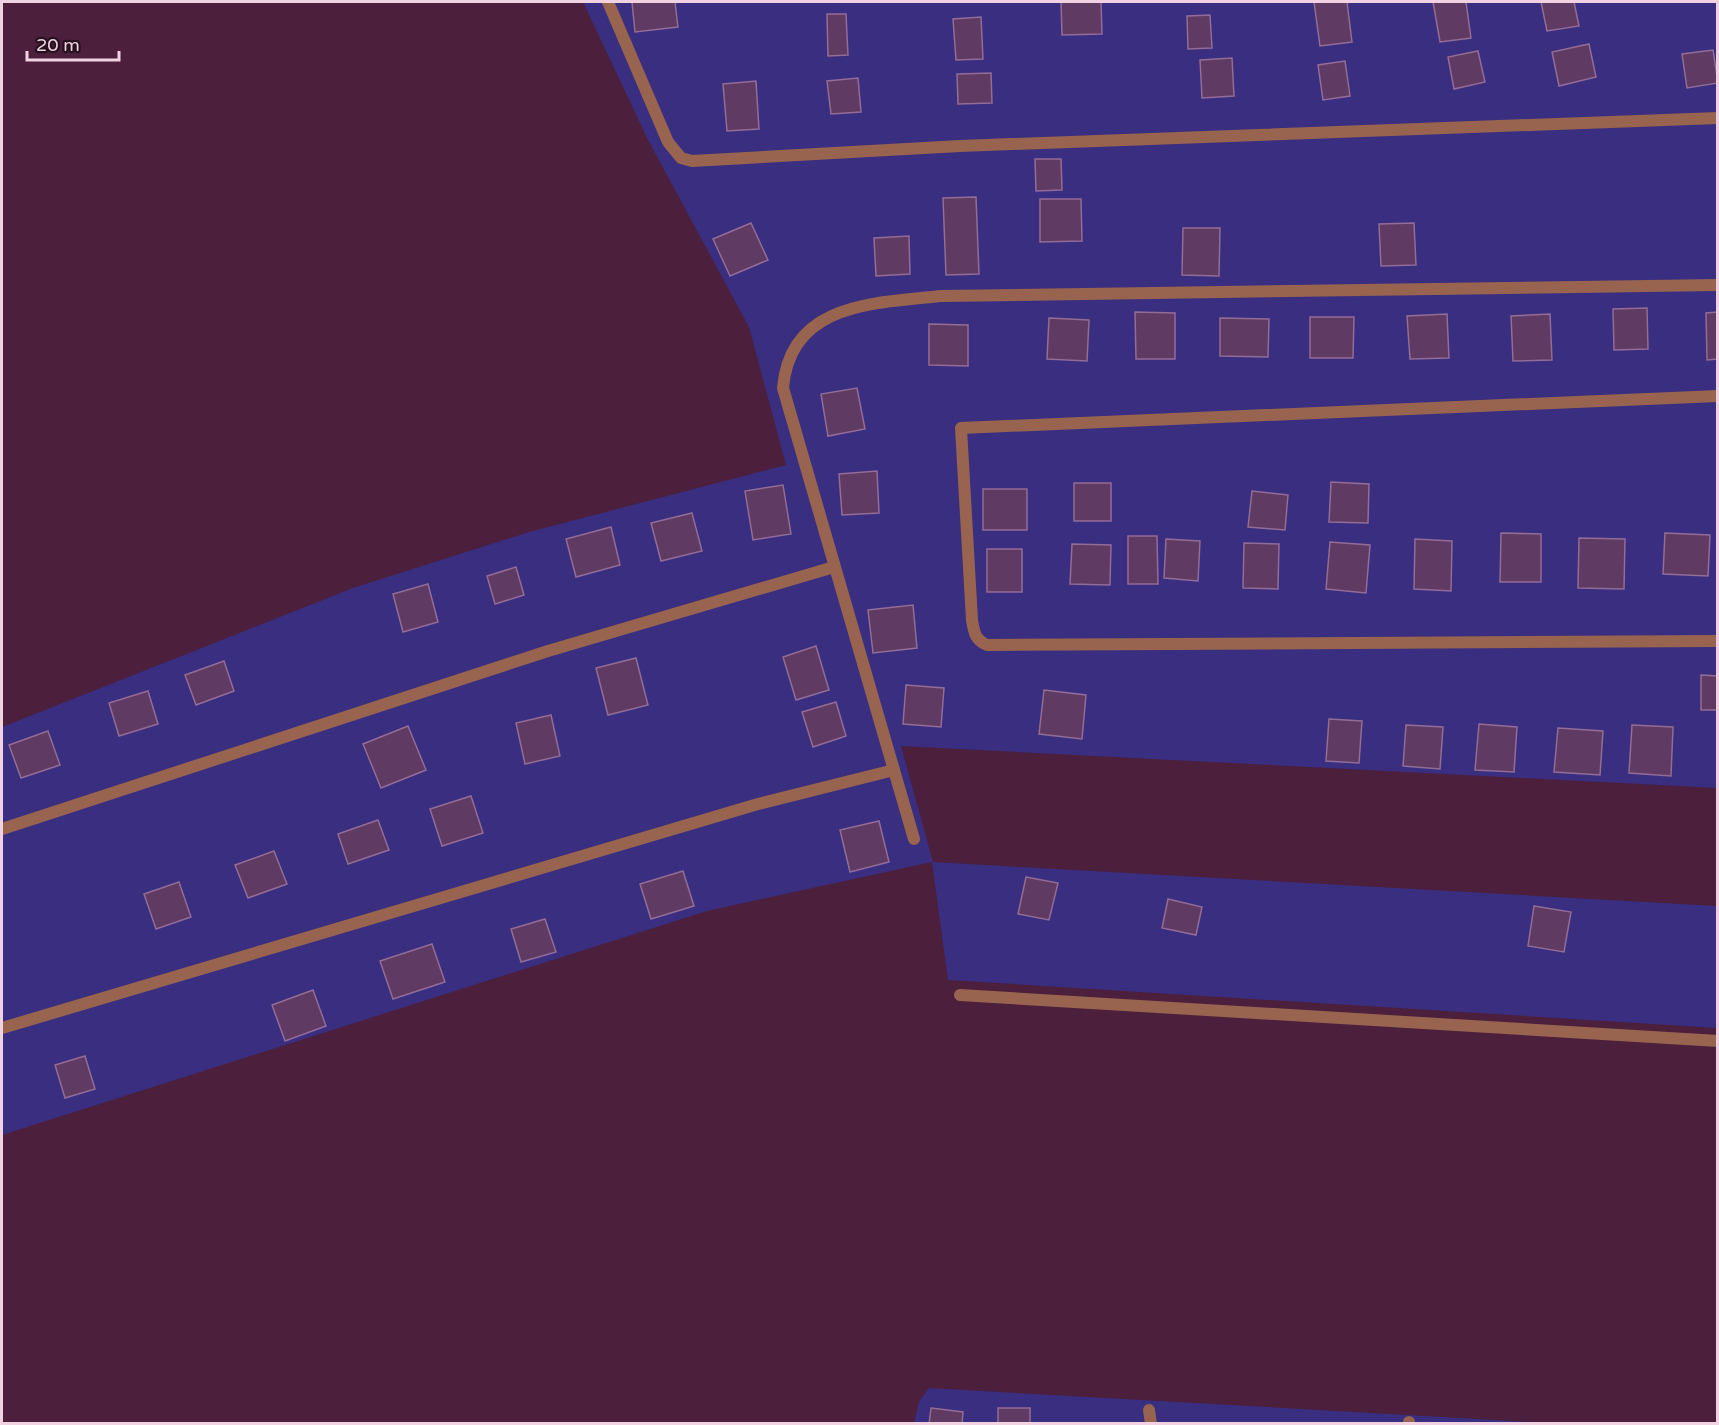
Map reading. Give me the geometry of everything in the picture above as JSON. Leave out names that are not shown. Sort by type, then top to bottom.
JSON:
[{"type":"lane","points":[[608,2],[668,142],[681,158],[692,161],[960,146],[1718,118]]},
{"type":"lane","points":[[914,840],[783,388],[784,370],[802,336],[820,321],[840,312],[881,302],[941,296],[1718,285]]},
{"type":"lane","points":[[1718,396],[961,428],[972,620],[974,633],[980,642],[987,645],[1718,641]]},
{"type":"lane","points":[[2,829],[548,651],[834,567]]},
{"type":"lane","points":[[2,1028],[758,804],[894,770]]},
{"type":"lane","points":[[960,995],[1718,1041]]},
{"type":"lane","points":[[1149,1410],[1151,1424]]},
{"type":"shaded area","points":[[583,2],[1717,2],[1717,788],[901,746],[933,862],[1717,906],[1717,1028],[948,980],[932,862],[707,911],[2,1135],[2,727],[353,588],[529,532],[786,465],[749,327],[648,140]]},
{"type":"shaded area","points":[[929,1388],[1550,1423],[914,1424],[919,1402]]},
{"type":"building","points":[[632,2],[675,2],[678,27],[635,32]]},
{"type":"building","points":[[1061,2],[1101,2],[1102,34],[1062,35]]},
{"type":"building","points":[[1314,2],[1347,2],[1352,42],[1320,46]]},
{"type":"building","points":[[1433,2],[1466,2],[1471,38],[1440,42]]},
{"type":"building","points":[[1541,2],[1574,2],[1579,26],[1547,31]]},
{"type":"building","points":[[827,14],[846,14],[848,55],[828,56]]},
{"type":"building","points":[[1210,15],[1212,48],[1188,49],[1187,16]]},
{"type":"building","points":[[981,17],[983,59],[956,60],[953,19]]},
{"type":"building","points":[[1589,44],[1596,77],[1559,86],[1552,52]]},
{"type":"building","points":[[1713,50],[1718,83],[1687,88],[1682,54]]},
{"type":"building","points":[[1478,51],[1485,82],[1454,89],[1448,57]]},
{"type":"building","points":[[1232,58],[1234,96],[1202,98],[1200,60]]},
{"type":"building","points":[[1345,61],[1350,96],[1323,100],[1318,65]]},
{"type":"building","points":[[991,73],[992,103],[958,104],[957,74]]},
{"type":"building","points":[[858,78],[861,112],[831,114],[827,81]]},
{"type":"building","points":[[756,81],[759,129],[727,131],[723,84]]},
{"type":"building","points":[[1035,159],[1061,159],[1062,190],[1036,191]]},
{"type":"building","points":[[976,197],[979,274],[946,275],[943,198]]},
{"type":"building","points":[[1040,199],[1081,199],[1082,241],[1040,242]]},
{"type":"building","points":[[751,223],[768,260],[730,276],[713,239]]},
{"type":"building","points":[[1414,223],[1416,265],[1381,266],[1379,224]]},
{"type":"building","points":[[1183,228],[1220,228],[1219,276],[1182,275]]},
{"type":"building","points":[[909,236],[910,274],[876,276],[874,238]]},
{"type":"building","points":[[1647,308],[1648,349],[1614,350],[1613,309]]},
{"type":"building","points":[[1135,312],[1175,313],[1175,359],[1136,359]]},
{"type":"building","points":[[1718,312],[1718,359],[1707,360],[1706,313]]},
{"type":"building","points":[[1447,314],[1449,358],[1410,359],[1407,316]]},
{"type":"building","points":[[1550,314],[1552,360],[1513,361],[1511,316]]},
{"type":"building","points":[[1310,317],[1354,317],[1353,358],[1310,358]]},
{"type":"building","points":[[1049,318],[1089,320],[1087,361],[1047,359]]},
{"type":"building","points":[[1220,318],[1269,319],[1268,357],[1220,356]]},
{"type":"building","points":[[929,324],[968,325],[968,366],[929,365]]},
{"type":"building","points":[[857,388],[865,429],[828,436],[821,394]]},
{"type":"building","points":[[877,471],[879,513],[842,515],[839,474]]},
{"type":"building","points":[[1331,482],[1369,484],[1368,523],[1329,522]]},
{"type":"building","points":[[1074,483],[1111,483],[1111,521],[1074,521]]},
{"type":"building","points":[[783,485],[791,534],[753,540],[745,491]]},
{"type":"building","points":[[983,489],[1027,489],[1027,530],[983,530]]},
{"type":"building","points":[[1252,491],[1288,495],[1285,530],[1248,527]]},
{"type":"building","points":[[692,513],[702,551],[661,561],[651,523]]},
{"type":"building","points":[[611,527],[620,565],[576,577],[566,539]]},
{"type":"building","points":[[1501,533],[1541,534],[1541,582],[1500,582]]},
{"type":"building","points":[[1665,533],[1710,535],[1708,576],[1663,574]]},
{"type":"building","points":[[1128,536],[1157,536],[1158,584],[1128,584]]},
{"type":"building","points":[[1579,538],[1625,539],[1624,589],[1578,588]]},
{"type":"building","points":[[1166,539],[1200,541],[1198,581],[1164,578]]},
{"type":"building","points":[[1415,539],[1452,541],[1451,591],[1414,589]]},
{"type":"building","points":[[1330,542],[1370,545],[1366,593],[1326,589]]},
{"type":"building","points":[[1244,543],[1279,544],[1278,589],[1243,588]]},
{"type":"building","points":[[1072,544],[1111,545],[1110,585],[1070,584]]},
{"type":"building","points":[[987,549],[1022,549],[1022,592],[987,592]]},
{"type":"building","points":[[516,567],[524,595],[495,604],[487,576]]},
{"type":"building","points":[[428,584],[438,622],[403,632],[393,594]]},
{"type":"building","points":[[913,605],[917,648],[873,653],[868,610]]},
{"type":"building","points":[[816,646],[829,690],[796,700],[783,657]]},
{"type":"building","points":[[636,658],[648,705],[608,715],[596,668]]},
{"type":"building","points":[[224,661],[234,691],[196,705],[185,675]]},
{"type":"building","points":[[1701,675],[1718,676],[1718,710],[1701,710]]},
{"type":"building","points":[[906,685],[944,688],[941,727],[903,724]]},
{"type":"building","points":[[1044,690],[1086,695],[1082,739],[1039,734]]},
{"type":"building","points":[[148,691],[158,724],[119,736],[109,703]]},
{"type":"building","points":[[836,702],[846,736],[813,747],[802,712]]},
{"type":"building","points":[[551,715],[560,756],[525,764],[516,723]]},
{"type":"building","points":[[1329,719],[1362,721],[1359,763],[1326,761]]},
{"type":"building","points":[[1479,724],[1517,727],[1514,772],[1475,770]]},
{"type":"building","points":[[1406,725],[1443,727],[1440,769],[1403,766]]},
{"type":"building","points":[[1632,725],[1673,727],[1671,776],[1629,773]]},
{"type":"building","points":[[408,726],[426,770],[381,788],[363,744]]},
{"type":"building","points":[[1558,728],[1603,731],[1600,775],[1554,772]]},
{"type":"building","points":[[48,731],[60,765],[21,778],[9,745]]},
{"type":"building","points":[[471,796],[483,833],[442,846],[430,809]]},
{"type":"building","points":[[378,820],[389,850],[348,864],[338,834]]},
{"type":"building","points":[[879,821],[889,862],[850,872],[840,830]]},
{"type":"building","points":[[274,851],[287,884],[248,898],[235,865]]},
{"type":"building","points":[[683,871],[694,906],[651,919],[640,884]]},
{"type":"building","points":[[1026,877],[1058,883],[1049,920],[1018,914]]},
{"type":"building","points":[[179,882],[191,917],[156,929],[144,894]]},
{"type":"building","points":[[1168,899],[1202,907],[1196,935],[1162,928]]},
{"type":"building","points":[[1534,906],[1571,912],[1564,952],[1528,946]]},
{"type":"building","points":[[545,919],[556,952],[521,962],[511,929]]},
{"type":"building","points":[[432,944],[445,982],[393,999],[380,961]]},
{"type":"building","points":[[313,990],[326,1026],[285,1041],[272,1005]]},
{"type":"building","points":[[85,1056],[95,1089],[65,1098],[55,1065]]},
{"type":"building","points":[[931,1408],[963,1412],[962,1424],[929,1424]]},
{"type":"building","points":[[998,1408],[1030,1408],[1030,1424],[998,1424]]}]
